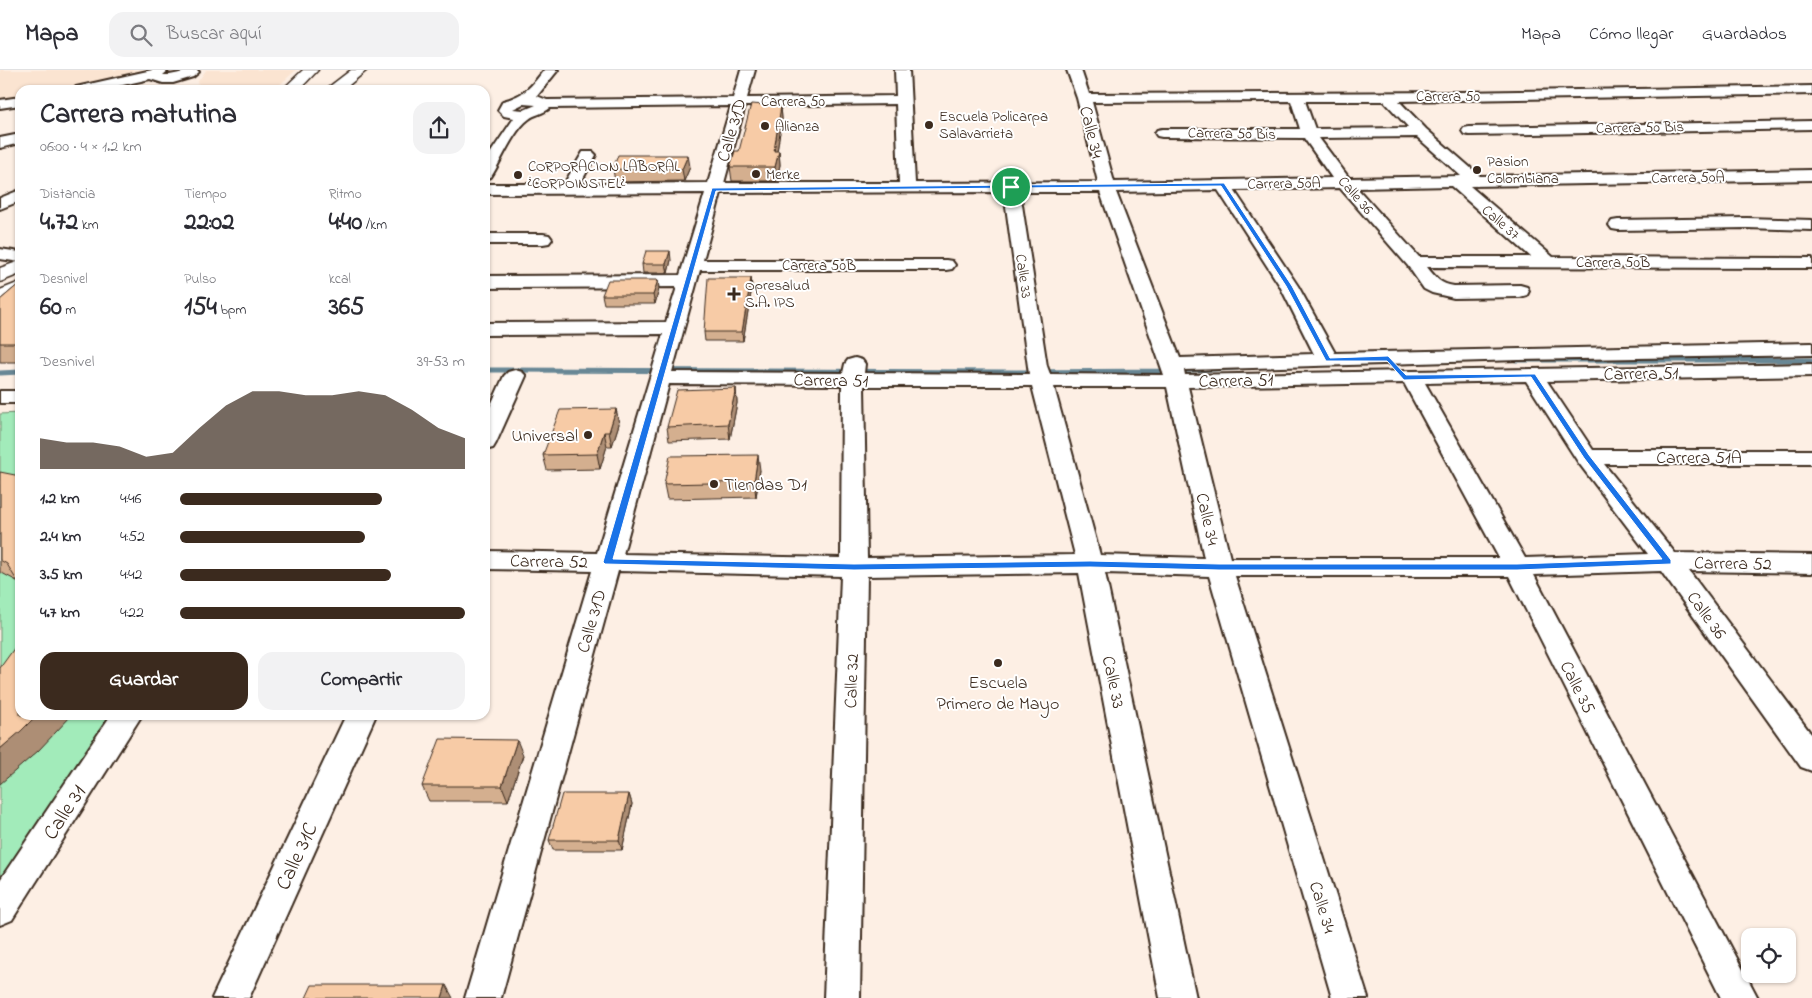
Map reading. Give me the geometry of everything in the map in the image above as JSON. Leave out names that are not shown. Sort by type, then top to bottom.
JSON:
[{"type":"highway","points":[[295,85],[311,70]]},
{"type":"highway","points":[[340,85],[356,74]]},
{"type":"highway","points":[[345,85],[356,74]]},
{"type":"highway","points":[[0,276],[15,269]]},
{"type":"highway","points":[[0,298],[15,290]]},
{"type":"street","points":[[490,164],[519,107],[550,70]]},
{"type":"street","name":"Calle 31D","points":[[483,998],[714,189],[721,122],[739,102],[748,70]]},
{"type":"street","points":[[902,70],[907,187]]},
{"type":"street","name":"Calle 34","points":[[1074,70],[1084,98],[1106,186],[1174,372],[1219,567],[1350,998]]},
{"type":"street","points":[[106,85],[162,76],[185,76],[193,71]]},
{"type":"street","points":[[187,85],[193,71]]},
{"type":"street","points":[[162,76],[178,85]]},
{"type":"street","name":"Carrera 50","points":[[1084,98],[1690,94],[1812,90]]},
{"type":"street","points":[[1690,94],[1705,104]]},
{"type":"street","name":"Calle 36","points":[[1296,96],[1309,134],[1344,182],[1414,262],[1431,285],[1439,290],[1454,292],[1520,291]]},
{"type":"street","points":[[1387,96],[1421,132],[1476,180]]},
{"type":"street","name":"Carrera 50","points":[[519,107],[564,104],[902,100]]},
{"type":"street","points":[[0,104],[15,102]]},
{"type":"street","points":[[677,102],[721,122]]},
{"type":"street","points":[[1719,115],[1733,126]]},
{"type":"street","name":"Carrera 50 Bis","points":[[1469,131],[1812,125]]},
{"type":"street","name":"Carrera 50 Bis","points":[[1162,133],[1309,134],[1421,132]]},
{"type":"street","points":[[0,142],[15,139]]},
{"type":"street","points":[[569,190],[588,155]]},
{"type":"street","name":"Carrera 50A","points":[[490,190],[1106,186],[1812,175]]},
{"type":"street","name":"Calle 37","points":[[1455,181],[1548,262]]},
{"type":"street","points":[[1222,184],[1289,286],[1328,360]]},
{"type":"street","name":"Calle 33","points":[[1011,187],[1039,373],[1090,564],[1178,998]]},
{"type":"street","points":[[0,204],[15,197]]},
{"type":"street","points":[[1653,261],[1618,225],[1812,224]]},
{"type":"street","points":[[490,239],[543,239]]},
{"type":"street","points":[[0,254],[15,258]]},
{"type":"street","points":[[0,262],[15,260]]},
{"type":"street","name":"Carrera 50B","points":[[1414,262],[1653,261],[1812,263]]},
{"type":"street","name":"Carrera 50B","points":[[490,282],[946,265]]},
{"type":"street","points":[[490,329],[674,328]]},
{"type":"street","points":[[1174,372],[1328,360],[1399,370],[1519,354],[1812,349]]},
{"type":"street","name":"Carrera 51","points":[[854,372],[953,364]]},
{"type":"street","name":"Carrera 51","points":[[662,370],[1039,373],[1399,370],[1533,375],[1812,370]]},
{"type":"street","name":"Calle 35","points":[[1399,370],[1517,567],[1740,998]]},
{"type":"street","name":"Calle 32","points":[[842,998],[854,567],[854,372]]},
{"type":"street","name":"Calle 36","points":[[1533,375],[1586,456],[1668,562],[1812,758]]},
{"type":"street","points":[[490,432],[515,376]]},
{"type":"street","points":[[0,397],[15,397]]},
{"type":"street","name":"Carrera 51A","points":[[1586,456],[1812,457]]},
{"type":"street","name":"Carrera 52","points":[[490,560],[854,567],[1090,564],[1219,567],[1517,567],[1668,562],[1812,564]]},
{"type":"street","name":"Calle 31","points":[[0,909],[125,720]]},
{"type":"street","name":"Calle 31C","points":[[230,998],[359,720]]},
{"type":"shaded area","points":[[0,70],[151,70],[140,75],[91,85],[15,85],[15,100],[0,102]]},
{"type":"shaded area","points":[[206,70],[296,70],[280,85],[200,85],[197,83]]},
{"type":"green space","points":[[15,413],[15,720],[111,720],[0,883],[0,414]]},
{"type":"building","points":[[751,104],[781,106],[774,151],[779,151],[775,167],[730,167],[735,151],[739,151]]},
{"type":"building","points":[[618,155],[688,155],[682,169],[613,169]]},
{"type":"building","points":[[646,251],[670,251],[666,264],[642,264]]},
{"type":"building","points":[[708,278],[751,278],[742,332],[704,332]]},
{"type":"building","points":[[608,280],[658,280],[653,295],[602,295]]},
{"type":"building","points":[[15,287],[15,343],[0,343],[0,300]]},
{"type":"building","points":[[736,388],[728,424],[667,427],[677,390]]},
{"type":"building","points":[[616,409],[609,432],[604,432],[597,454],[543,455],[560,410]]},
{"type":"building","points":[[758,455],[754,482],[664,484],[670,456]]},
{"type":"building","points":[[0,472],[15,475],[15,578],[7,564],[0,560]]},
{"type":"building","points":[[15,647],[15,720],[32,720],[0,749],[0,668]]},
{"type":"building","points":[[440,739],[517,740],[502,786],[422,786]]},
{"type":"building","points":[[562,794],[629,794],[619,840],[549,840]]},
{"type":"building","points":[[312,985],[446,985],[442,998],[306,998]]},
{"type":"waterway","points":[[1516,360],[1812,360]]},
{"type":"waterway","points":[[490,370],[1017,372],[1169,371],[1238,368]]},
{"type":"waterway","points":[[0,373],[15,372]]},
{"type":"place","name":"Escuela Policarpa Salavarrieta","points":[[929,125]]},
{"type":"place","name":"Alianza","points":[[765,126]]},
{"type":"place","name":"Pasion Colombiana","points":[[1477,170]]},
{"type":"place","name":"Merke","points":[[756,174]]},
{"type":"place","name":"CORPORACION LABORAL ¿CORPOINSTEL¿","points":[[518,175]]},
{"type":"place","name":"Opresalud S.A. IPS","points":[[734,294]]},
{"type":"place","name":"Universal","points":[[588,435]]},
{"type":"place","name":"Tiendas D1","points":[[714,484]]},
{"type":"place","name":"Escuela Primero de Mayo","points":[[998,663]]},
{"type":"route","points":[[1222,184],[1289,286],[1328,360],[1388,358],[1404,378],[1533,375],[1586,456],[1668,562],[1517,567],[1219,567],[1090,564],[854,567],[608,562],[714,189],[1011,187],[1222,184]]}]
